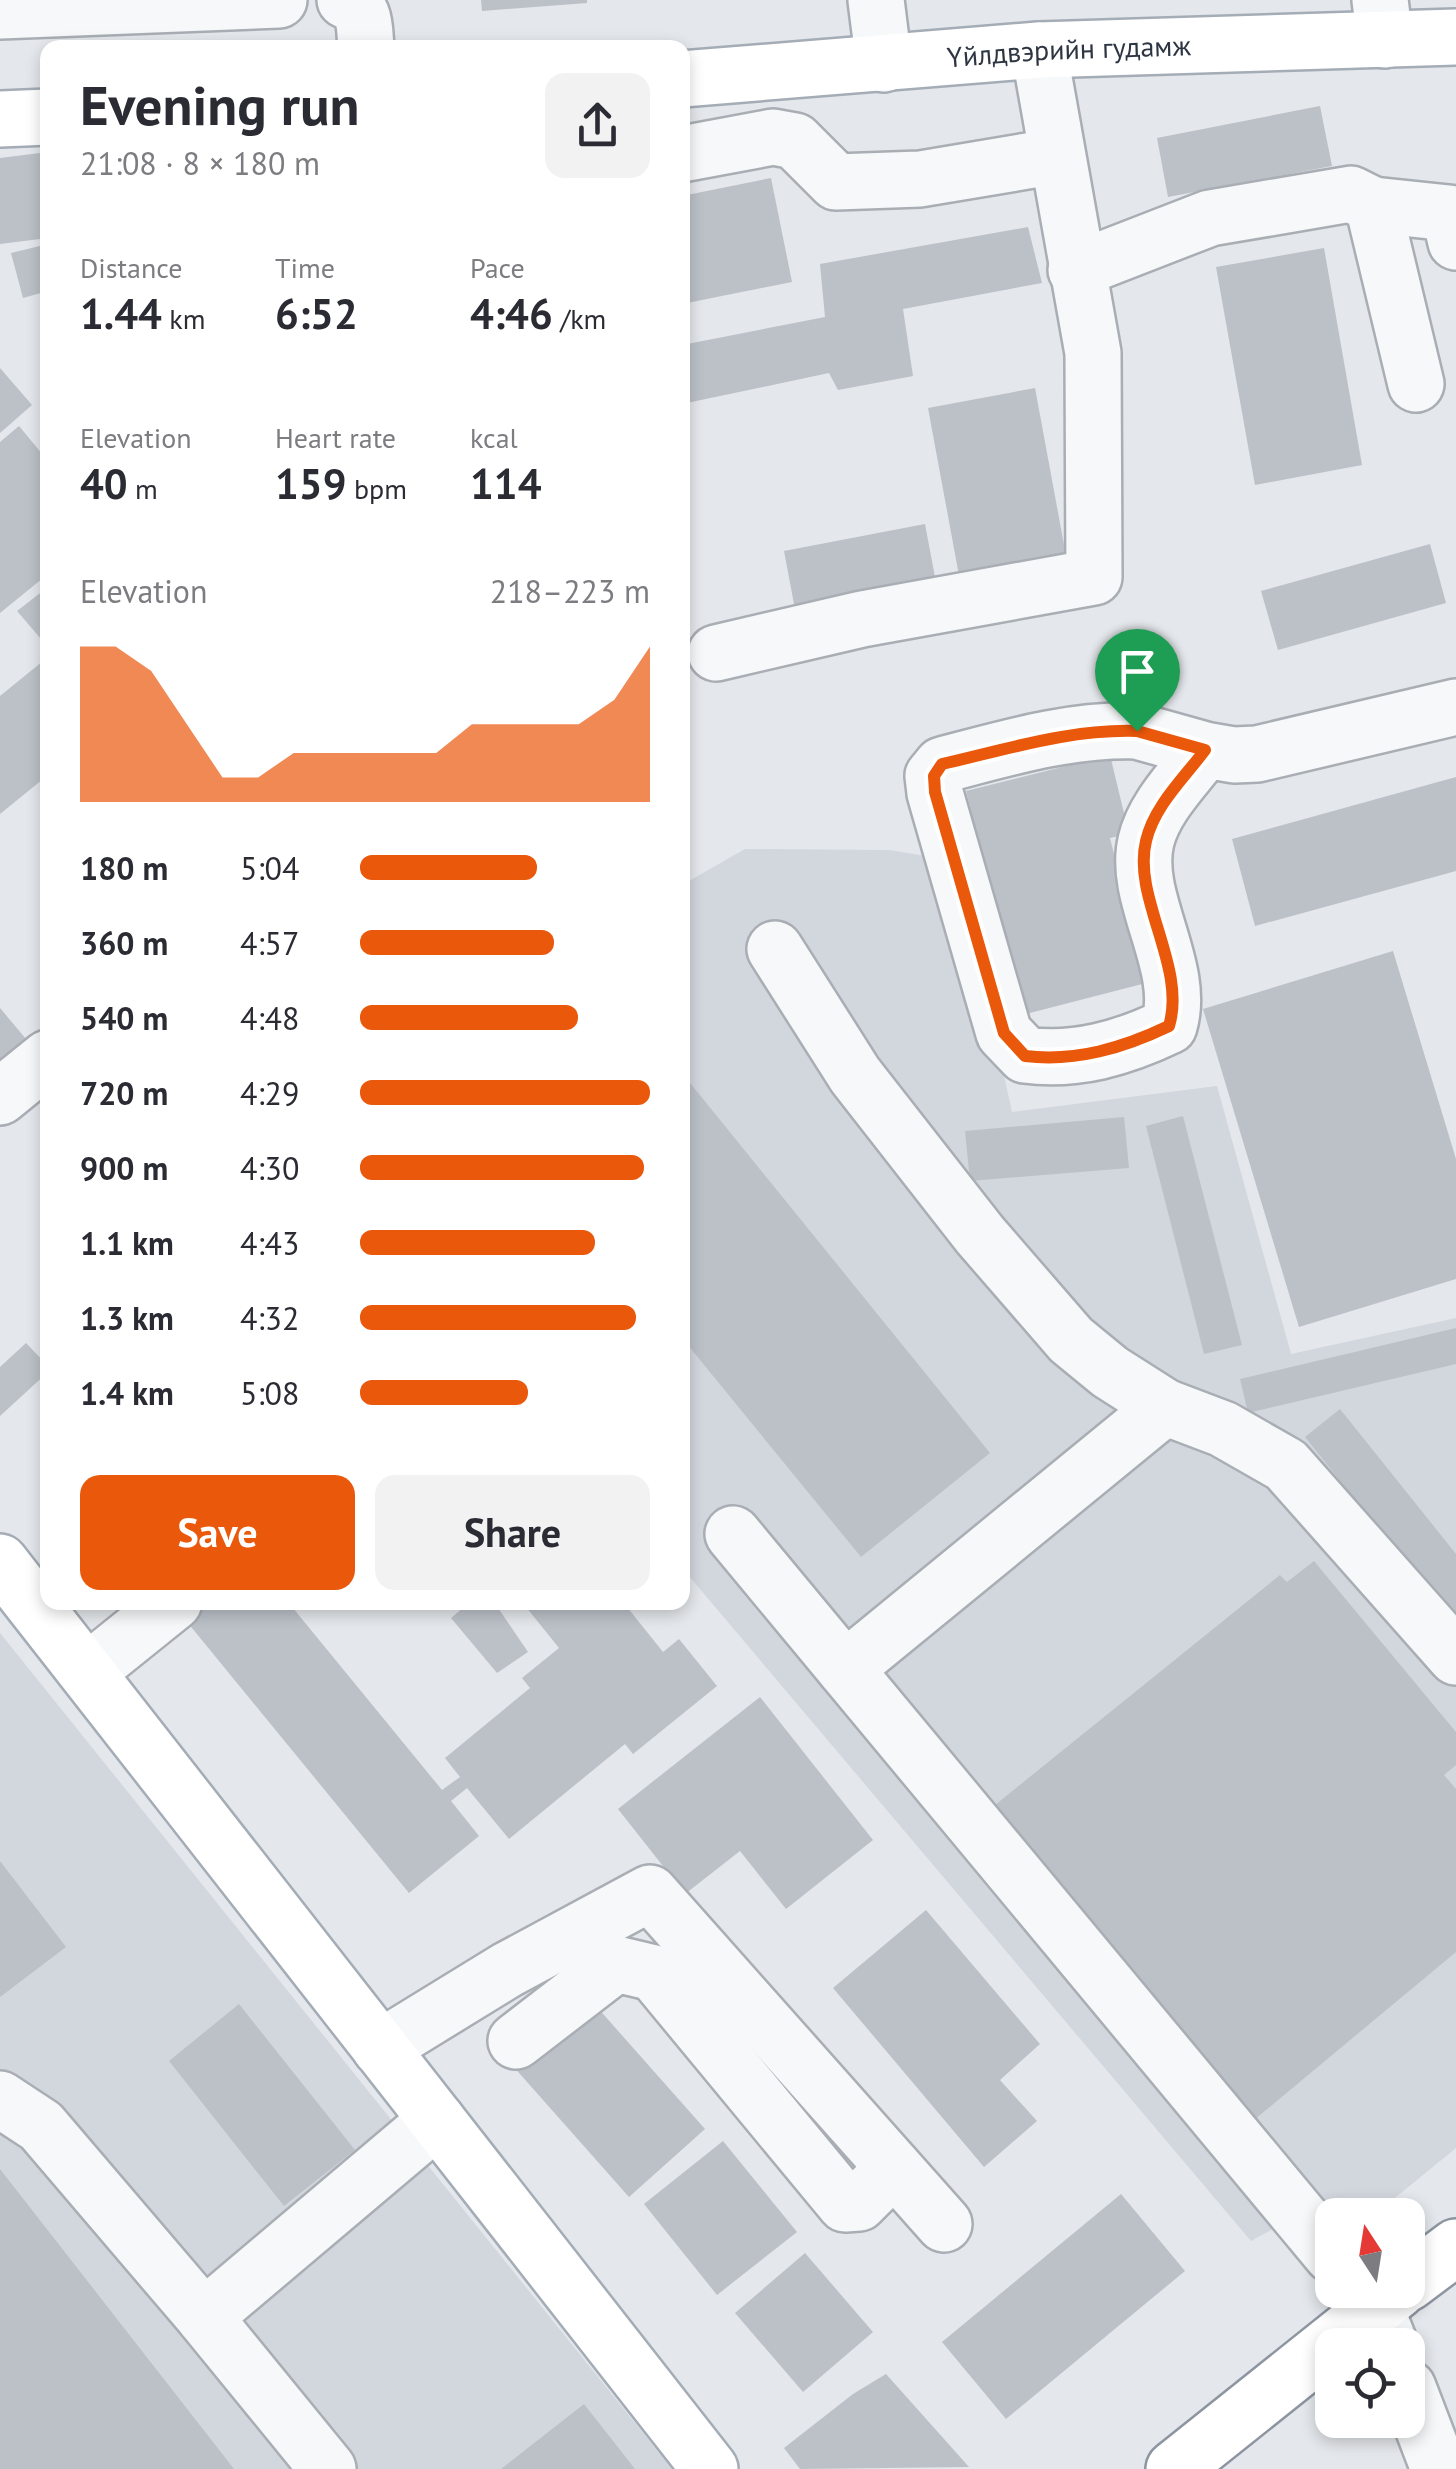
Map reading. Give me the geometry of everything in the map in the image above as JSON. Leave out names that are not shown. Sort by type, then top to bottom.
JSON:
[{"type":"main road","name":"Yйлдвэрийн гудамж","points":[[690,78],[1382,20],[1456,37]]},
{"type":"main road","points":[[0,119],[40,118]]},
{"type":"main road","points":[[0,1562],[710,2469]]},
{"type":"main road","points":[[1425,2272],[1456,2247]]},
{"type":"main road","points":[[1174,2469],[1381,2308]]},
{"type":"street","points":[[0,11],[279,0]]},
{"type":"street","points":[[344,0],[358,6],[364,16],[366,40]]},
{"type":"street","points":[[876,0],[884,64]]},
{"type":"street","points":[[716,653],[862,619],[1094,577],[1093,353],[1039,50]]},
{"type":"street","points":[[690,153],[774,138],[795,141],[836,182],[920,179],[1057,156]]},
{"type":"street","points":[[1076,270],[1210,218],[1351,194],[1373,205],[1448,213],[1456,242]]},
{"type":"street","points":[[1373,205],[1416,384]]},
{"type":"street","points":[[1205,750],[1158,812],[1145,843],[1145,873],[1174,993],[1169,1026],[1076,1058],[1025,1056],[1004,1033],[935,792],[934,776],[942,764],[1075,732],[1137,731],[1205,750],[1257,754],[1456,706]]},
{"type":"street","points":[[775,949],[855,1075],[1028,1293],[1071,1340],[1164,1408],[1223,1429],[1286,1466],[1456,1657]]},
{"type":"street","points":[[0,1097],[40,1064]]},
{"type":"street","points":[[845,1670],[1164,1408]]},
{"type":"street","points":[[733,1534],[1315,2235]]},
{"type":"street","points":[[86,1672],[164,1610]]},
{"type":"street","points":[[380,2048],[507,1970],[650,1893],[944,2224]]},
{"type":"street","points":[[516,2041],[616,1964],[654,1973],[845,2204],[859,2202],[894,2168]]},
{"type":"street","points":[[0,2098],[41,2126],[204,2316],[328,2469]]},
{"type":"street","points":[[204,2316],[436,2120]]},
{"type":"street","points":[[1425,2432],[1439,2469]]},
{"type":"shaded area","points":[[745,849],[889,850],[957,861],[1012,1112],[1217,1086],[1291,1354],[1456,1318],[1456,2148],[1395,2198],[1315,2198],[1315,2218],[1286,2222],[1251,2241],[690,1577],[690,880]]},
{"type":"shaded area","points":[[0,1633],[672,2469],[0,2469]]},
{"type":"building","points":[[481,0],[587,0],[587,3],[482,11]]},
{"type":"building","points":[[1320,106],[1332,166],[1168,197],[1157,138]]},
{"type":"building","points":[[40,153],[40,239],[0,244],[0,158]]},
{"type":"building","points":[[771,178],[792,282],[690,302],[690,194]]},
{"type":"building","points":[[1028,227],[1042,283],[903,309],[913,376],[838,390],[829,373],[690,402],[690,343],[825,317],[820,264]]},
{"type":"building","points":[[40,246],[40,293],[23,298],[11,253]]},
{"type":"building","points":[[1324,248],[1362,465],[1255,485],[1216,267]]},
{"type":"building","points":[[0,368],[32,405],[0,433]]},
{"type":"building","points":[[1035,388],[1067,561],[960,581],[928,408]]},
{"type":"building","points":[[19,426],[40,451],[40,580],[0,613],[0,442]]},
{"type":"building","points":[[925,524],[938,593],[797,620],[784,551]]},
{"type":"building","points":[[1430,544],[1446,603],[1278,650],[1261,591]]},
{"type":"building","points":[[40,593],[40,638],[17,611]]},
{"type":"building","points":[[40,664],[40,782],[0,814],[0,696]]},
{"type":"building","points":[[1110,755],[1129,834],[1110,838],[1146,983],[1022,1015],[966,791]]},
{"type":"building","points":[[1456,777],[1456,871],[1255,926],[1232,839]]},
{"type":"building","points":[[1393,951],[1456,1159],[1456,1279],[1299,1327],[1203,1009]]},
{"type":"building","points":[[0,1008],[26,1039],[0,1061]]},
{"type":"building","points":[[690,1083],[990,1453],[861,1557],[690,1348]]},
{"type":"building","points":[[1183,1116],[1242,1345],[1204,1354],[1146,1126]]},
{"type":"building","points":[[1124,1117],[1129,1168],[970,1181],[965,1131]]},
{"type":"building","points":[[1456,1328],[1456,1364],[1248,1413],[1240,1379]]},
{"type":"building","points":[[26,1343],[40,1358],[40,1379],[0,1416],[0,1367]]},
{"type":"building","points":[[1340,1409],[1456,1554],[1456,1626],[1305,1437]]},
{"type":"building","points":[[1314,1561],[1456,1732],[1456,1765],[1444,1775],[1456,1789],[1456,1952],[1254,2120],[1071,1898],[1053,1913],[987,1826],[1003,1814],[995,1805],[1280,1575],[1287,1582]]},
{"type":"building","points":[[191,1610],[295,1610],[442,1790],[460,1777],[445,1758],[530,1688],[522,1678],[559,1648],[528,1610],[629,1610],[663,1652],[679,1639],[717,1686],[633,1754],[625,1744],[509,1839],[467,1788],[451,1801],[479,1836],[409,1893],[183,1617]]},
{"type":"building","points":[[460,1610],[499,1610],[528,1652],[497,1673],[451,1618]]},
{"type":"building","points":[[760,1697],[873,1840],[786,1909],[740,1851],[685,1894],[618,1809]]},
{"type":"building","points":[[0,1861],[66,1947],[0,1997]]},
{"type":"building","points":[[926,1910],[1040,2044],[1000,2080],[1037,2121],[984,2167],[833,1988]]},
{"type":"building","points":[[588,1997],[705,2129],[629,2197],[512,2065]]},
{"type":"building","points":[[239,2004],[355,2150],[284,2206],[169,2061]]},
{"type":"building","points":[[723,2141],[797,2232],[717,2295],[644,2204]]},
{"type":"building","points":[[0,2169],[234,2469],[0,2469]]},
{"type":"building","points":[[1121,2194],[1185,2271],[1006,2419],[942,2342]]},
{"type":"building","points":[[805,2253],[873,2332],[803,2392],[735,2313]]},
{"type":"building","points":[[886,2374],[969,2467],[800,2469],[784,2448],[853,2394]]},
{"type":"building","points":[[584,2404],[635,2469],[501,2469]]},
{"type":"route","points":[[1137,731],[1205,750],[1158,812],[1145,843],[1145,873],[1174,993],[1169,1026],[1076,1058],[1025,1056],[1004,1033],[935,792],[934,776],[942,764],[1032,741],[1075,732],[1137,731]]}]
